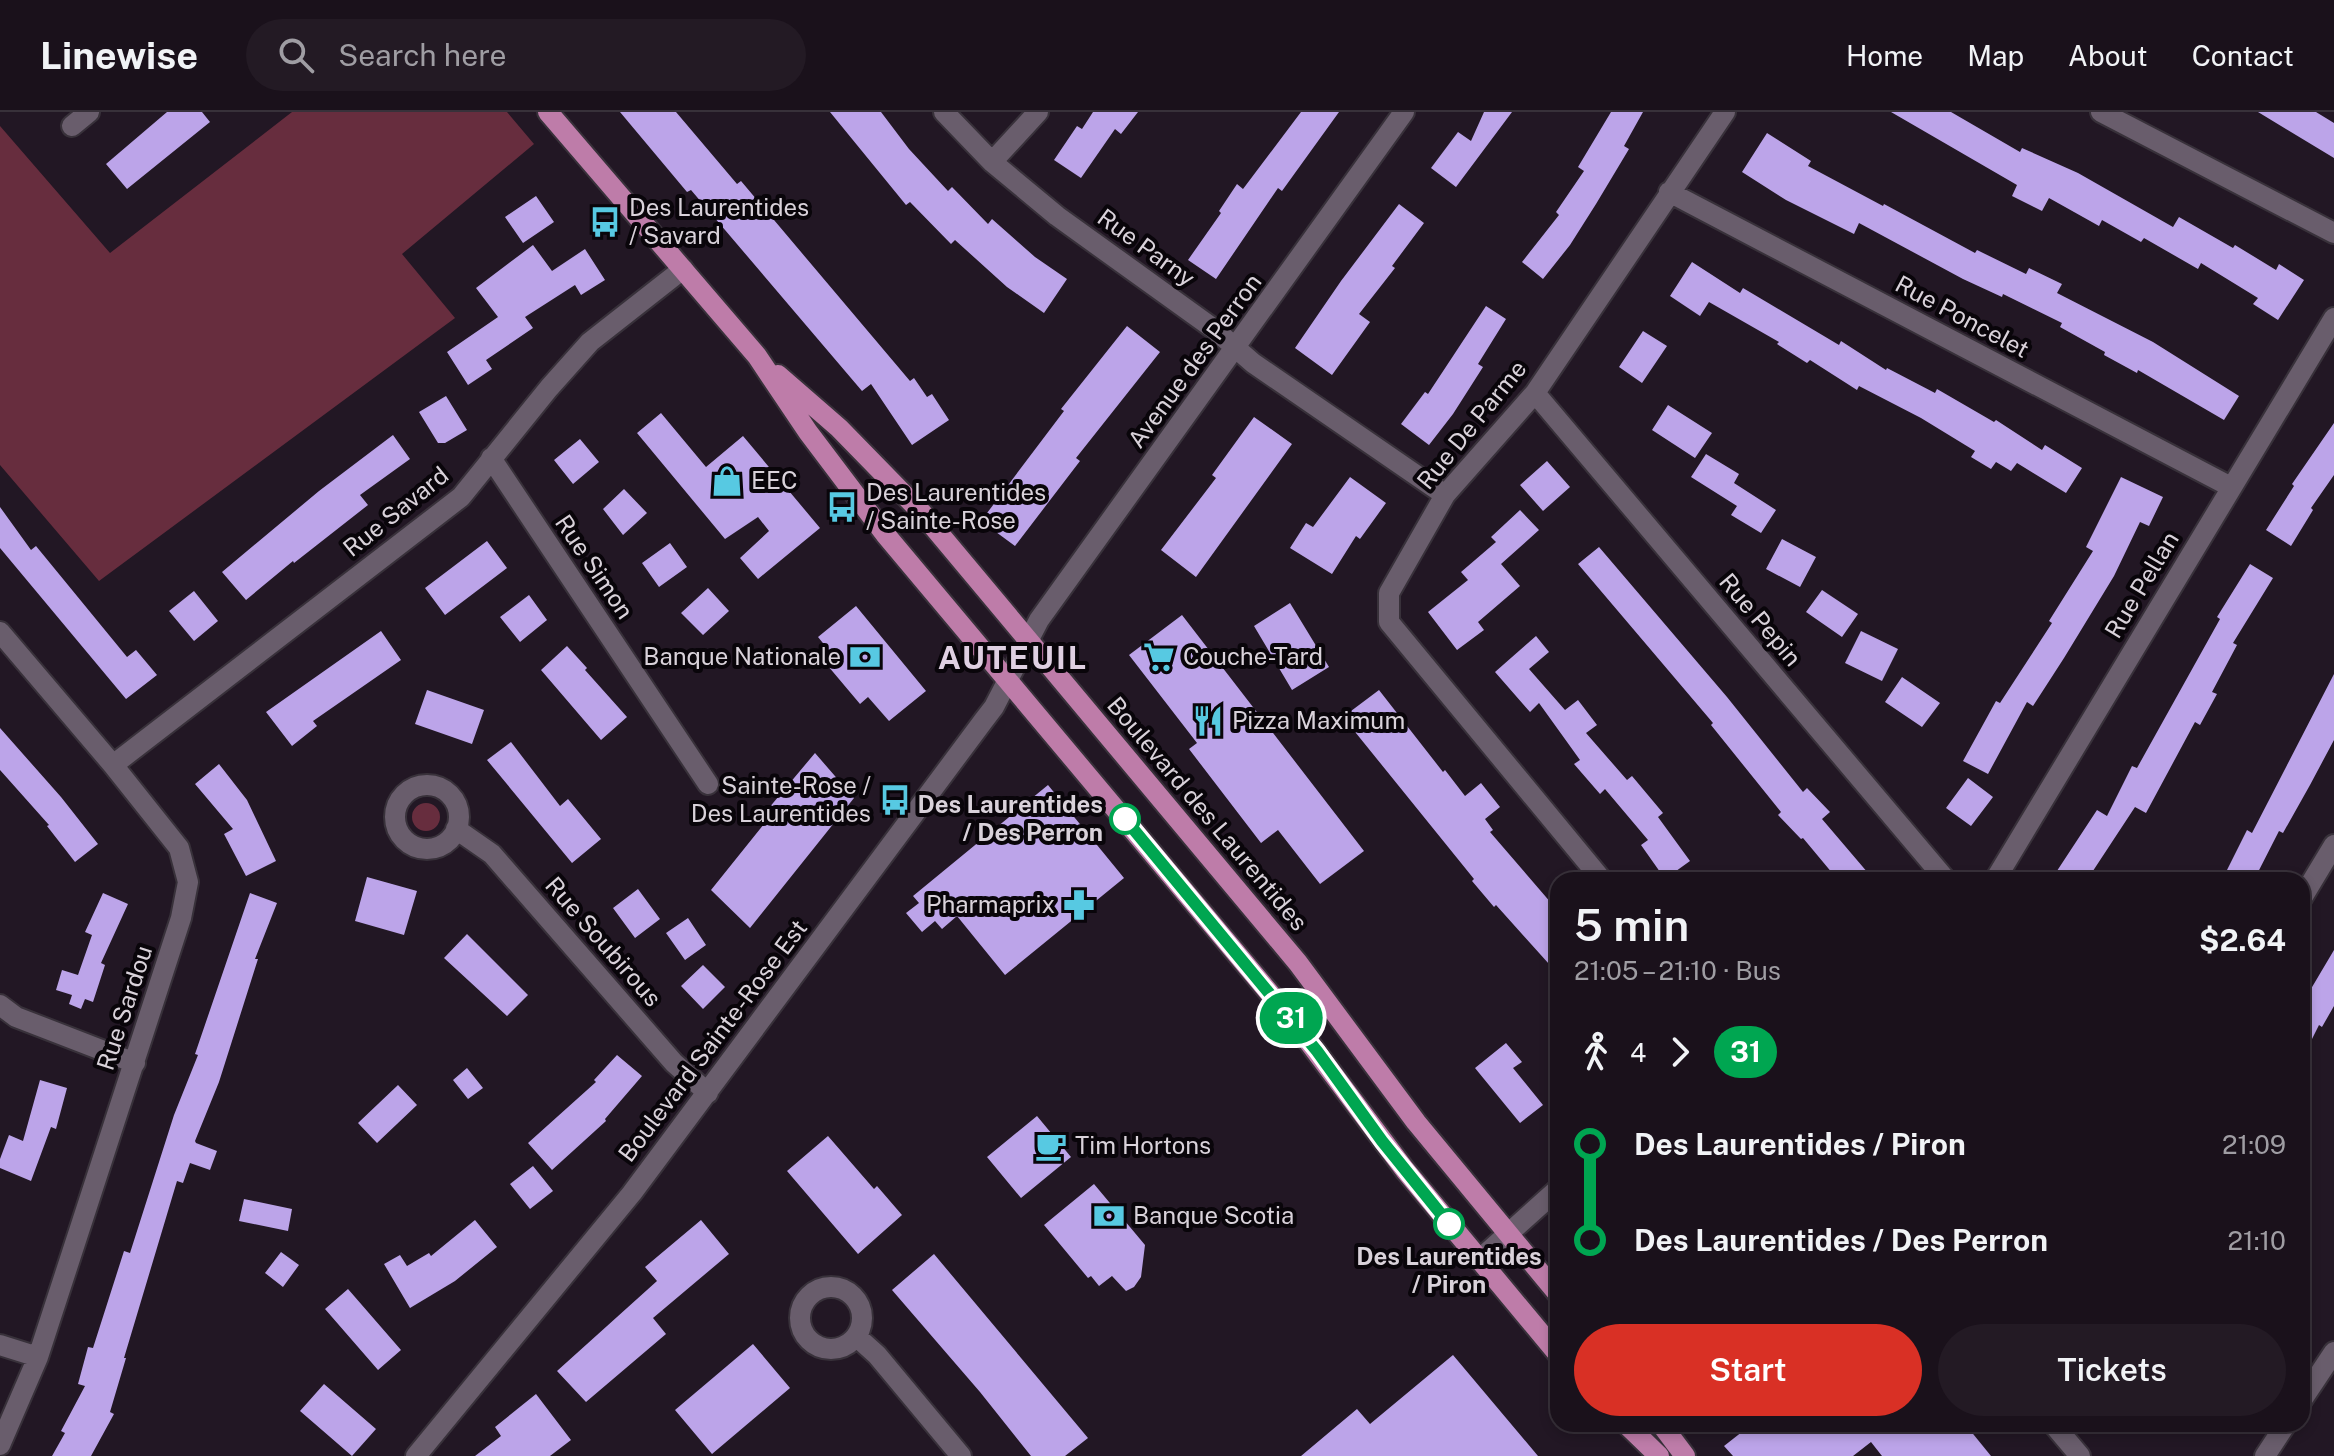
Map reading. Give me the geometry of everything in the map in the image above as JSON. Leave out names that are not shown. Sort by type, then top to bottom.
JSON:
[{"type":"main road","name":"Boulevard des Laurentides","points":[[548,112],[757,356],[808,432],[885,534],[1293,1021],[1382,1141],[1550,1344]]},
{"type":"main road","name":"Boulevard des Laurentides","points":[[757,356],[839,428],[901,490],[1298,963],[1416,1122],[1550,1284]]},
{"type":"main road","points":[[1634,1432],[1659,1456]]},
{"type":"main road","points":[[1667,1432],[1685,1456]]},
{"type":"street","points":[[72,126],[89,112]]},
{"type":"street","name":"Rue Parny","points":[[944,112],[992,162],[1057,216],[1214,329],[1253,363],[1445,495]]},
{"type":"street","points":[[992,162],[1038,112]]},
{"type":"street","name":"Avenue des Perron","points":[[1028,641],[1044,613],[1404,112]]},
{"type":"street","name":"Rue De Parme","points":[[1595,872],[1389,622],[1389,593],[1445,495],[1535,393],[1725,112]]},
{"type":"street","points":[[2101,112],[2334,233]]},
{"type":"street","name":"Rue Poncelet","points":[[1669,192],[2231,487]]},
{"type":"street","name":"Rue Savard","points":[[113,765],[461,497],[590,342],[683,269]]},
{"type":"street","name":"Rue Pellan","points":[[2000,872],[2334,318]]},
{"type":"street","name":"Rue Pepin","points":[[1535,393],[1939,872]]},
{"type":"street","name":"Rue Simon","points":[[491,458],[708,784]]},
{"type":"street","name":"Rue Sardou","points":[[0,632],[179,848],[188,882],[181,918],[38,1357],[0,1445]]},
{"type":"street","name":"Boulevard Sainte-Rose Est","points":[[416,1456],[596,1238],[708,1093],[994,707],[1028,641]]},
{"type":"street","name":"Rue Soubirous","points":[[456,829],[492,854],[674,1063],[708,1093]]},
{"type":"street","points":[[2310,885],[2334,845]]},
{"type":"street","points":[[0,1005],[16,1017],[135,1063]]},
{"type":"street","points":[[1479,1260],[1550,1196]]},
{"type":"street","points":[[856,1336],[877,1355],[961,1456]]},
{"type":"street","points":[[0,1345],[38,1357]]},
{"type":"street","points":[[2310,1388],[2334,1352]]},
{"type":"street","points":[[2060,1432],[2080,1456]]},
{"type":"street","points":[[2265,1456],[2281,1432]]},
{"type":"shaded area","points":[[292,112],[507,112],[534,144],[402,254],[455,318],[99,581],[0,465],[0,126],[110,253]]},
{"type":"shaded area","points":[[426,803],[436,807],[440,817],[436,827],[426,831],[416,827],[412,817],[416,807]]},
{"type":"building","points":[[167,112],[202,112],[210,122],[127,189],[106,164]]},
{"type":"building","points":[[620,112],[676,112],[737,184],[741,181],[910,381],[914,378],[927,397],[932,394],[949,420],[912,445],[871,384],[862,391],[691,190],[687,192]]},
{"type":"building","points":[[830,112],[881,112],[909,149],[948,191],[952,187],[988,224],[992,219],[1035,257],[1067,279],[1044,313],[1007,287],[955,240],[951,244],[910,202],[906,205]]},
{"type":"building","points":[[1093,112],[1138,112],[1121,134],[1115,129],[1081,178],[1054,160],[1077,126],[1082,129]]},
{"type":"building","points":[[1301,112],[1339,112],[1282,191],[1278,188],[1216,279],[1188,260],[1237,184],[1243,189]]},
{"type":"building","points":[[1484,112],[1512,112],[1456,187],[1431,168],[1458,132],[1471,141]]},
{"type":"building","points":[[1611,112],[1643,112],[1624,146],[1629,149],[1570,245],[1543,279],[1522,262],[1559,215],[1556,212],[1584,171],[1578,167]]},
{"type":"building","points":[[1891,112],[1951,112],[2020,152],[2022,148],[2078,173],[2173,227],[2179,217],[2276,270],[2279,264],[2304,280],[2278,320],[2253,304],[2258,298],[2201,263],[2198,269],[2144,238],[2141,242],[2102,220],[2099,226],[2049,198],[2042,211],[2012,196],[2017,185]]},
{"type":"building","points":[[2258,112],[2316,112],[2334,123],[2334,158]]},
{"type":"building","points":[[1767,133],[1811,161],[1808,166],[1883,206],[1975,253],[1977,250],[2026,274],[2029,268],[2062,284],[2057,293],[2153,342],[2239,396],[2224,420],[2138,370],[2137,373],[2104,355],[2105,352],[2060,327],[2062,323],[2003,294],[2002,297],[1963,279],[1859,223],[1854,234],[1786,200],[1742,172]]},
{"type":"building","points":[[536,196],[554,222],[523,243],[505,217]]},
{"type":"building","points":[[1399,204],[1424,223],[1392,266],[1395,268],[1359,314],[1370,322],[1332,375],[1295,348]]},
{"type":"building","points":[[533,245],[552,271],[585,249],[605,280],[581,295],[575,285],[525,317],[533,328],[486,360],[492,369],[468,385],[447,352],[498,317],[476,288]]},
{"type":"building","points":[[1692,262],[1740,293],[1743,288],[1839,345],[1841,341],[1886,370],[1935,393],[1937,389],[1994,422],[1996,420],[2042,450],[2045,445],[2082,468],[2066,493],[2017,463],[2011,471],[1996,462],[1991,469],[1971,457],[1975,451],[1921,418],[1859,386],[1857,390],[1810,360],[1807,363],[1777,344],[1779,342],[1709,302],[1700,316],[1670,296]]},
{"type":"building","points":[[1486,306],[1506,319],[1478,364],[1483,367],[1429,445],[1401,424],[1425,392],[1428,394]]},
{"type":"building","points":[[1127,326],[1160,352],[1076,458],[1080,461],[1015,546],[981,521],[1064,411],[1061,409]]},
{"type":"building","points":[[1643,331],[1667,346],[1642,383],[1619,367]]},
{"type":"building","points":[[446,396],[467,430],[445,443],[438,443],[419,412]]},
{"type":"building","points":[[1668,405],[1712,433],[1695,458],[1652,430]]},
{"type":"building","points":[[661,413],[706,467],[743,436],[820,528],[758,579],[740,558],[769,531],[758,517],[725,539],[637,433]]},
{"type":"building","points":[[1254,417],[1292,444],[1196,577],[1161,550],[1216,478],[1212,475]]},
{"type":"building","points":[[2334,423],[2334,475],[2311,508],[2313,510],[2291,546],[2266,530],[2294,486],[2292,484]]},
{"type":"building","points":[[393,435],[410,459],[360,495],[368,505],[246,600],[222,572],[319,491]]},
{"type":"building","points":[[580,439],[599,462],[573,484],[554,460]]},
{"type":"building","points":[[1706,454],[1739,474],[1734,483],[1776,510],[1761,533],[1731,515],[1737,506],[1691,477]]},
{"type":"building","points":[[1547,461],[1570,487],[1543,511],[1520,485]]},
{"type":"building","points":[[1350,477],[1386,503],[1360,539],[1356,536],[1332,574],[1290,548],[1306,523],[1313,527]]},
{"type":"building","points":[[2121,477],[2163,497],[2149,526],[2140,522],[2114,576],[2033,706],[2027,702],[1988,774],[1963,761],[1996,701],[2000,703],[2052,623],[2049,621],[2093,551],[2086,547]]},
{"type":"building","points":[[624,489],[647,513],[623,535],[603,509]]},
{"type":"building","points":[[0,507],[31,550],[36,546],[127,657],[136,650],[157,675],[126,699],[0,548]]},
{"type":"building","points":[[1520,510],[1539,530],[1501,564],[1520,586],[1478,622],[1484,630],[1457,650],[1428,612],[1468,580],[1461,572],[1496,542],[1491,537]]},
{"type":"building","points":[[1782,539],[1816,557],[1800,587],[1766,569]]},
{"type":"building","points":[[487,541],[507,568],[445,615],[425,588]]},
{"type":"building","points":[[670,543],[687,567],[659,587],[642,563]]},
{"type":"building","points":[[1599,547],[1803,792],[1807,788],[1830,812],[1822,819],[1867,872],[1831,872],[1803,838],[1778,815],[1781,812],[1711,725],[1713,723],[1578,564]]},
{"type":"building","points":[[2250,564],[2273,578],[2233,643],[2237,645],[2212,692],[2217,694],[2200,725],[2195,722],[2146,813],[2135,807],[2092,872],[2056,872],[2097,810],[2107,816],[2132,766],[2137,768],[2220,619],[2217,617]]},
{"type":"building","points":[[708,588],[729,611],[703,635],[681,613]]},
{"type":"building","points":[[1822,590],[1858,614],[1842,637],[1806,612]]},
{"type":"building","points":[[194,591],[218,621],[194,641],[169,611]]},
{"type":"building","points":[[529,595],[547,620],[520,642],[500,617]]},
{"type":"building","points":[[1290,603],[1329,667],[1292,690],[1254,626]]},
{"type":"building","points":[[856,606],[926,691],[889,721],[868,697],[860,704],[828,666],[836,659],[818,637]]},
{"type":"building","points":[[1182,615],[1364,851],[1320,884],[1278,830],[1261,843],[1189,749],[1197,743],[1129,655]]},
{"type":"building","points":[[381,631],[401,660],[313,721],[317,726],[292,746],[266,712]]},
{"type":"building","points":[[1861,631],[1898,649],[1882,681],[1845,663]]},
{"type":"building","points":[[1536,636],[1549,652],[1529,669],[1565,710],[1578,700],[1597,725],[1586,733],[1627,780],[1632,776],[1663,813],[1658,817],[1690,861],[1675,872],[1660,872],[1641,845],[1648,840],[1605,789],[1600,794],[1574,764],[1580,760],[1539,703],[1530,712],[1495,672]]},
{"type":"building","points":[[567,646],[627,717],[601,740],[541,670]]},
{"type":"building","points":[[2334,674],[2334,740],[2310,785],[2283,833],[2279,831],[2258,872],[2226,872],[2247,830],[2252,833]]},
{"type":"building","points":[[1902,677],[1940,703],[1922,727],[1885,702]]},
{"type":"building","points":[[427,690],[484,710],[472,744],[415,724]]},
{"type":"building","points":[[1379,690],[1465,796],[1481,783],[1500,807],[1485,819],[1493,830],[1490,832],[1550,902],[1550,965],[1472,881],[1474,879],[1343,717]]},
{"type":"building","points":[[0,728],[98,844],[75,862],[49,825],[0,770]]},
{"type":"building","points":[[511,742],[560,806],[568,799],[601,839],[572,863],[487,760]]},
{"type":"building","points":[[815,753],[854,798],[750,928],[711,890],[768,819],[763,815]]},
{"type":"building","points":[[219,764],[247,800],[276,861],[246,876],[224,834],[233,829],[195,784]]},
{"type":"building","points":[[1968,778],[1993,797],[1971,826],[1946,808]]},
{"type":"building","points":[[1048,785],[1124,878],[1005,975],[957,916],[942,929],[935,921],[922,932],[906,913],[919,903],[913,896]]},
{"type":"building","points":[[367,877],[417,891],[404,935],[355,921]]},
{"type":"building","points":[[638,889],[660,919],[635,938],[613,908]]},
{"type":"building","points":[[103,893],[128,904],[101,963],[105,965],[93,1002],[85,999],[81,1009],[69,1004],[72,995],[56,990],[62,970],[78,975],[92,935],[85,932]]},
{"type":"building","points":[[250,893],[277,903],[255,959],[258,959],[219,1082],[195,1141],[217,1151],[210,1170],[190,1163],[183,1183],[177,1181],[124,1358],[110,1412],[114,1414],[91,1456],[52,1456],[65,1433],[61,1431],[85,1386],[78,1384],[88,1347],[93,1348],[124,1251],[130,1253]]},
{"type":"building","points":[[688,918],[706,945],[685,960],[666,933]]},
{"type":"building","points":[[467,934],[528,995],[507,1016],[444,958]]},
{"type":"building","points":[[2334,950],[2334,1006],[2310,1043],[2310,990]]},
{"type":"building","points":[[703,965],[725,987],[703,1009],[681,986]]},
{"type":"building","points":[[1506,1043],[1522,1062],[1513,1068],[1543,1105],[1520,1123],[1475,1068]]},
{"type":"building","points":[[617,1055],[642,1076],[606,1121],[552,1170],[528,1143],[596,1082],[594,1080]]},
{"type":"building","points":[[467,1068],[483,1088],[468,1099],[453,1080]]},
{"type":"building","points":[[40,1080],[67,1088],[56,1129],[51,1127],[31,1181],[0,1168],[0,1159],[9,1135],[23,1141]]},
{"type":"building","points":[[398,1085],[417,1105],[377,1143],[358,1123]]},
{"type":"building","points":[[1037,1116],[1071,1157],[1021,1198],[987,1157]]},
{"type":"building","points":[[828,1136],[874,1189],[877,1186],[902,1215],[858,1254],[787,1171]]},
{"type":"building","points":[[533,1166],[553,1191],[530,1209],[510,1184]]},
{"type":"building","points":[[1094,1184],[1145,1245],[1141,1277],[1134,1287],[1126,1291],[1112,1276],[1099,1286],[1091,1276],[1088,1278],[1044,1225]]},
{"type":"building","points":[[244,1199],[292,1209],[288,1231],[239,1221]]},
{"type":"building","points":[[475,1220],[497,1247],[455,1281],[410,1308],[384,1264],[400,1255],[407,1266],[429,1253],[431,1256]]},
{"type":"building","points":[[701,1220],[729,1254],[653,1318],[666,1334],[586,1402],[557,1371],[657,1281],[645,1267]]},
{"type":"building","points":[[281,1252],[299,1265],[283,1287],[265,1273]]},
{"type":"building","points":[[934,1254],[1088,1438],[1065,1456],[1031,1456],[892,1290]]},
{"type":"building","points":[[348,1289],[401,1350],[378,1370],[325,1309]]},
{"type":"building","points":[[753,1344],[790,1388],[712,1454],[675,1410]]},
{"type":"building","points":[[1453,1355],[1538,1456],[1301,1456],[1357,1409],[1370,1424]]},
{"type":"building","points":[[324,1384],[376,1429],[352,1456],[300,1411]]},
{"type":"building","points":[[536,1394],[571,1440],[550,1456],[475,1456],[501,1436],[495,1427]]},
{"type":"building","points":[[1742,1432],[1972,1432],[1991,1456],[1882,1456],[1871,1442],[1853,1456],[1733,1456],[1724,1446]]},
{"type":"bus line","name":"31","points":[[1125,819],[1317,1051],[1382,1141],[1449,1224]]},
{"type":"place","name":"Des Laurentides / Savard","points":[[605,222]]},
{"type":"place","name":"EEC","points":[[727,481]]},
{"type":"place","name":"Des Laurentides / Sainte-Rose","points":[[842,507]]},
{"type":"place","name":"Banque Nationale","points":[[865,657]]},
{"type":"place","name":"Couche-Tard","points":[[1159,657]]},
{"type":"place","name":"Pizza Maximum","points":[[1208,721]]},
{"type":"place","name":"Sainte-Rose / Des Laurentides","points":[[895,800]]},
{"type":"place","name":"Des Laurentides / Des Perron","points":[[1125,819]]},
{"type":"place","name":"Pharmaprix","points":[[1079,905]]},
{"type":"place","name":"Tim Hortons","points":[[1051,1146]]},
{"type":"place","name":"Banque Scotia","points":[[1109,1216]]},
{"type":"place","name":"Des Laurentides / Piron","points":[[1449,1224]]},
{"type":"district","name":"AUTEUIL","points":[[1013,658]]}]
